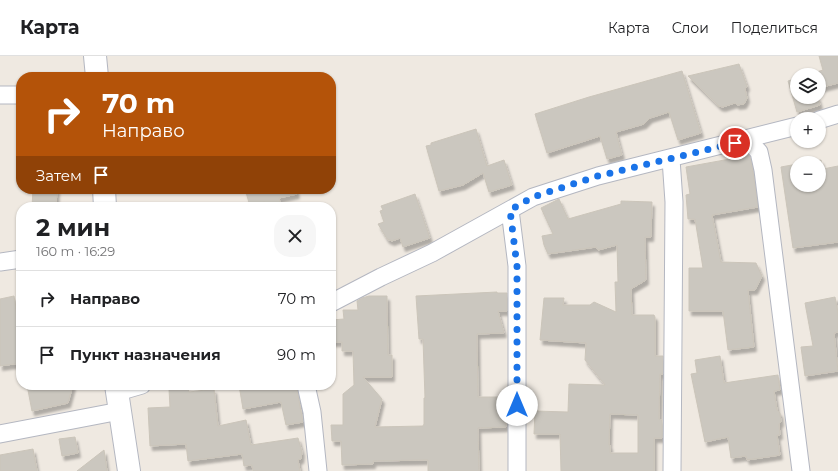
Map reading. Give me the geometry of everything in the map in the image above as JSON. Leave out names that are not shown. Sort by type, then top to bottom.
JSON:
[{"type":"street","points":[[95,56],[97,72]]},
{"type":"street","points":[[0,95],[16,95]]},
{"type":"street","points":[[826,118],[838,114]]},
{"type":"street","points":[[336,300],[432,253],[533,197],[598,176],[671,159],[790,128]]},
{"type":"street","points":[[747,139],[759,152],[763,170],[801,471]]},
{"type":"street","points":[[671,159],[674,202],[672,471]]},
{"type":"street","points":[[510,210],[517,266],[517,471]]},
{"type":"street","points":[[0,262],[16,260]]},
{"type":"street","points":[[0,434],[118,396],[131,390]]},
{"type":"street","points":[[307,390],[312,412],[318,471]]},
{"type":"street","points":[[118,396],[129,471]]},
{"type":"building","points":[[819,56],[838,56],[838,83],[826,86],[826,68],[822,68]]},
{"type":"building","points":[[739,64],[747,86],[745,89],[747,98],[744,104],[737,105],[735,103],[723,107],[719,106],[688,76]]},
{"type":"building","points":[[682,71],[701,133],[678,140],[669,112],[650,118],[644,124],[616,132],[622,155],[607,159],[600,136],[547,153],[535,114]]},
{"type":"building","points":[[795,104],[820,104],[820,105],[797,112]]},
{"type":"building","points":[[476,129],[487,166],[504,160],[512,185],[489,192],[483,173],[463,185],[439,191],[426,146],[431,145],[431,143]]},
{"type":"building","points":[[747,154],[750,157],[758,207],[712,215],[721,262],[756,263],[762,276],[755,290],[748,290],[754,347],[728,350],[723,311],[689,311],[689,268],[703,268],[695,219],[688,219],[686,195],[690,194],[686,167],[730,159],[730,157]]},
{"type":"building","points":[[790,165],[790,192],[826,192],[826,168],[838,166],[838,242],[793,248],[781,167]]},
{"type":"building","points":[[33,194],[57,194],[56,202],[32,202]]},
{"type":"building","points":[[246,194],[297,194],[279,198],[280,202],[249,202]]},
{"type":"building","points":[[415,194],[430,238],[403,247],[400,238],[392,241],[387,239],[378,224],[384,222],[380,211],[383,210],[381,206]]},
{"type":"building","points":[[559,199],[568,219],[621,204],[621,201],[652,202],[651,237],[645,237],[646,280],[631,289],[632,315],[654,315],[655,356],[663,356],[663,374],[660,374],[659,419],[662,420],[662,438],[654,438],[654,471],[561,471],[560,434],[534,434],[535,411],[568,412],[569,384],[605,385],[585,360],[586,343],[540,340],[544,298],[564,298],[563,305],[590,305],[594,302],[616,312],[615,282],[618,282],[617,245],[598,250],[596,247],[548,254],[542,236],[553,234],[541,208]],"holes":[[[610,414],[638,415],[638,453],[610,453]]]},
{"type":"building","points":[[497,292],[507,293],[507,311],[498,311],[504,333],[477,334],[478,397],[505,397],[506,427],[478,428],[479,471],[428,471],[428,460],[373,461],[373,464],[342,465],[341,441],[332,441],[331,425],[343,425],[343,394],[354,385],[353,351],[342,351],[342,342],[336,342],[336,320],[344,319],[343,310],[358,310],[357,301],[369,296],[387,296],[388,355],[392,355],[392,377],[363,377],[382,399],[375,427],[423,426],[425,398],[423,339],[419,339],[416,296]]},
{"type":"building","points":[[14,296],[16,309],[16,364],[0,366],[0,299]]},
{"type":"building","points":[[835,297],[838,313],[838,332],[834,333],[838,371],[805,376],[801,347],[813,346],[805,303]]},
{"type":"building","points":[[720,356],[724,383],[778,375],[780,390],[774,391],[777,410],[780,413],[781,422],[779,424],[780,435],[777,435],[780,455],[747,460],[746,456],[731,458],[728,437],[705,442],[691,374],[697,373],[695,360]]},
{"type":"building","points":[[28,390],[72,390],[68,403],[32,411]]},
{"type":"building","points":[[169,390],[188,390],[189,392],[214,390],[218,426],[246,420],[251,445],[298,438],[302,452],[301,459],[298,460],[300,471],[253,471],[252,465],[244,466],[242,454],[188,461],[186,444],[150,446],[148,408],[170,407]]},
{"type":"building","points":[[240,390],[297,390],[303,422],[286,425],[281,402],[243,409]]},
{"type":"building","points":[[75,437],[78,453],[62,456],[59,439]]},
{"type":"building","points":[[33,449],[37,471],[0,471],[0,455]]},
{"type":"building","points":[[104,450],[107,471],[77,471]]},
{"type":"route","points":[[517,405],[517,266],[510,210],[533,197],[598,176],[735,143]]}]
